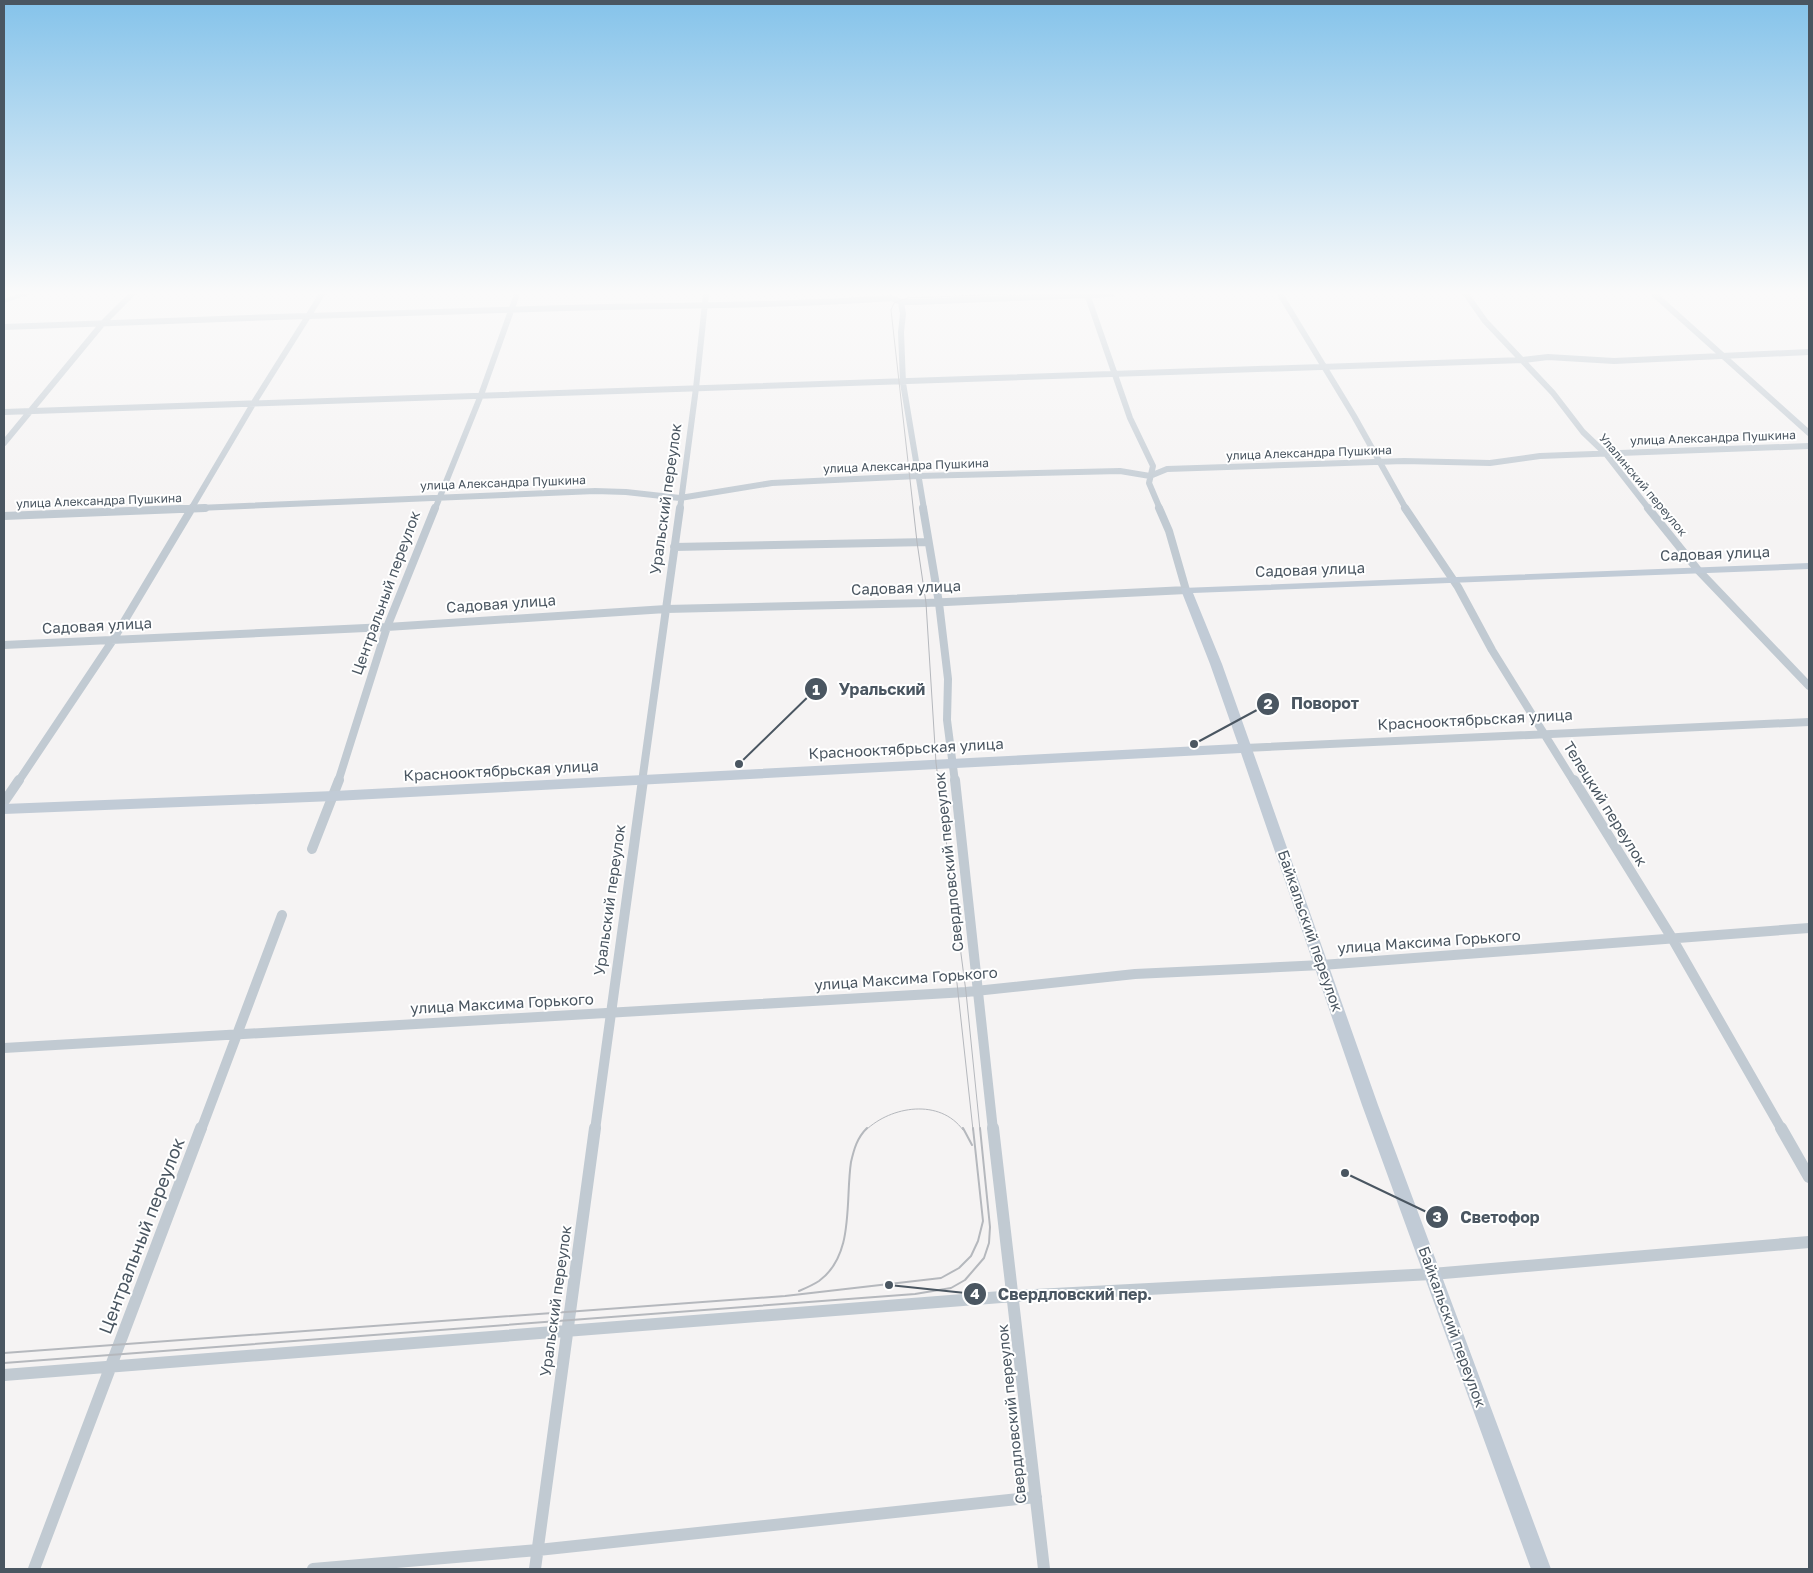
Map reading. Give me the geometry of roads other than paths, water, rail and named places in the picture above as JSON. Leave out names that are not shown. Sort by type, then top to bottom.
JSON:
[{"type":"main road","name":"Садовая улица","points":[[1186,590],[1809,566]]},
{"type":"main road","name":"Байкальский переулок","points":[[1186,590],[1216,664],[1432,1274],[1541,1569]]},
{"type":"main road","name":"Краснооктябрьская улица","points":[[4,809],[334,796],[1245,748]]},
{"type":"street","points":[[4,443],[66,367]]},
{"type":"street","points":[[4,802],[113,640],[276,367]]},
{"type":"street","name":"Центральный переулок","points":[[312,848],[334,796],[387,627],[491,367]]},
{"type":"street","name":"Уральский переулок","points":[[535,1569],[698,367]]},
{"type":"street","name":"Свердловский переулок","points":[[902,367],[903,383],[939,603],[948,679],[947,720],[1044,1569]]},
{"type":"street","name":"Байкальский переулок","points":[[1112,367],[1130,418],[1153,466],[1149,483],[1169,531],[1186,590]]},
{"type":"street","points":[[4,412],[696,388],[903,383],[1312,367]]},
{"type":"street","name":"Телецкий переулок","points":[[1324,367],[1412,520],[1452,579],[1492,650],[1672,938],[1809,1177]]},
{"type":"street","name":"Улалинский переулок","points":[[1530,367],[1553,393],[1583,432],[1606,454],[1698,570],[1809,686]]},
{"type":"street","points":[[1736,367],[1809,434]]},
{"type":"street","name":"улица Александра Пушкина","points":[[4,516],[610,491],[680,498],[772,483],[918,476],[1120,471],[1150,476],[1167,469],[1380,462],[1490,463],[1540,456],[1809,446]]},
{"type":"street","points":[[674,547],[928,542]]},
{"type":"street","name":"Садовая улица","points":[[4,645],[387,627],[666,609],[939,603],[1186,590]]},
{"type":"street","name":"Краснооктябрьская улица","points":[[1245,748],[1809,722]]},
{"type":"street","name":"Центральный переулок","points":[[34,1569],[282,915]]},
{"type":"street","name":"улица Максима Горького","points":[[4,1048],[978,990],[1135,974],[1322,965],[1809,928]]},
{"type":"street","points":[[4,1375],[1014,1296],[1432,1274],[1809,1242]]},
{"type":"street","points":[[313,1569],[538,1550],[1036,1498]]},
{"type":"tram line","points":[[897,367],[917,542],[926,603],[936,763],[966,992],[980,1130]]},
{"type":"tram line","points":[[956,974],[973,1130]]},
{"type":"tram line","points":[[866,1130],[888,1115],[915,1109],[942,1113],[963,1130]]},
{"type":"tram line","points":[[799,1291],[819,1281],[830,1270],[838,1257],[846,1226],[849,1177],[853,1153],[856,1144],[867,1128]]},
{"type":"tram line","points":[[963,1128],[972,1145]]},
{"type":"tram line","points":[[4,1353],[785,1296],[941,1278],[959,1268],[971,1256],[978,1241],[983,1221],[973,1128]]},
{"type":"tram line","points":[[4,1363],[915,1294],[951,1288],[965,1280],[984,1258],[989,1243],[990,1227],[980,1128]]},
{"type":"place","name":"Поворот","points":[[1194,744]]},
{"type":"place","name":"Уральский","points":[[739,764]]},
{"type":"place","name":"Светофор","points":[[1345,1173]]},
{"type":"place","name":"Свердловский пер.","points":[[889,1285]]}]
